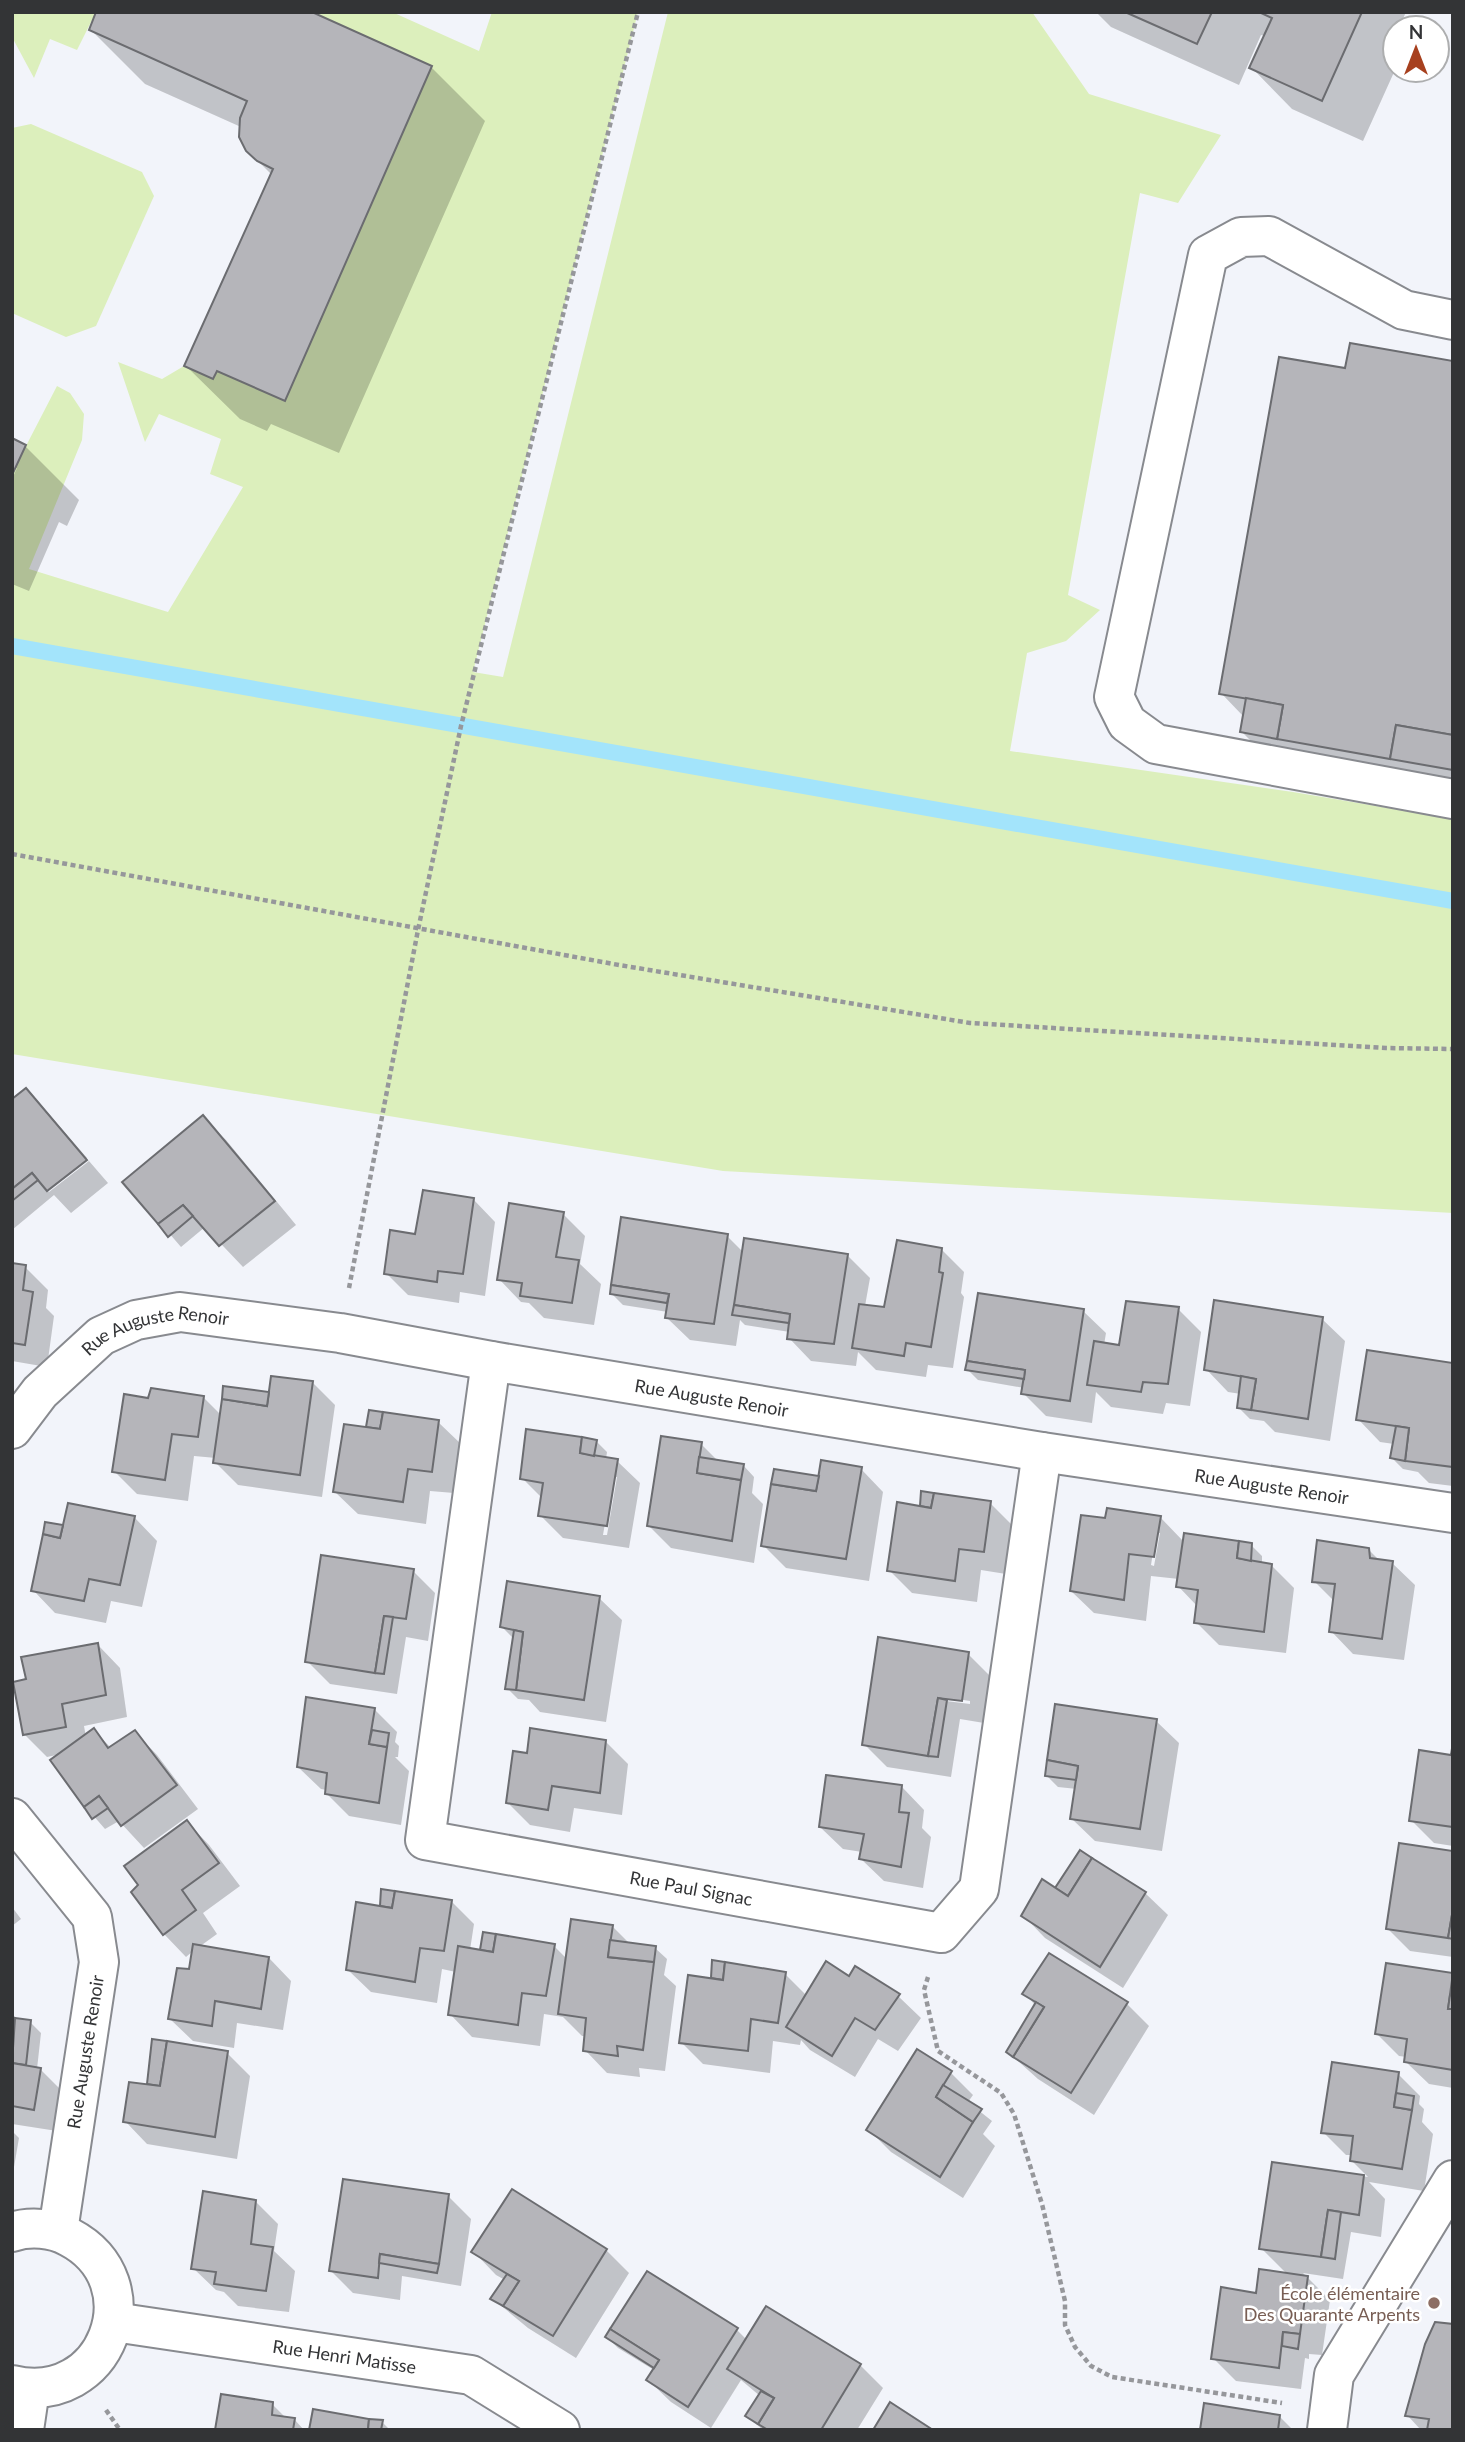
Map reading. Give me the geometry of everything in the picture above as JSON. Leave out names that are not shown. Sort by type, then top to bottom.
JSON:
[{"type":"street","points":[[1453,320],[1404,310],[1269,236],[1241,237],[1208,255],[1114,697],[1128,723],[1156,744],[1453,799]]},
{"type":"street","name":"Rue Auguste Renoir","points":[[12,1429],[40,1392],[100,1336],[136,1320],[180,1312],[340,1333],[491,1361],[1042,1452],[1453,1513]]},
{"type":"street","name":"Rue Paul Signac","points":[[491,1361],[425,1840],[942,1933]]},
{"type":"street","points":[[942,1933],[979,1889],[1042,1452]]},
{"type":"street","name":"Rue Auguste Renoir","points":[[12,1818],[92,1917],[99,1962],[58,2231]]},
{"type":"street","points":[[1328,2420],[1334,2375],[1453,2180]]},
{"type":"street","points":[[12,2232],[23,2228],[58,2231],[83,2244],[103,2266],[114,2293],[114,2322],[103,2352],[81,2374],[57,2386],[21,2387],[24,2430]]},
{"type":"street","name":"Rue Henri Matisse","points":[[114,2322],[471,2375],[560,2430]]},
{"type":"path","points":[[340,1333],[418,930],[461,726],[638,12]]},
{"type":"path","points":[[12,854],[632,968],[970,1023],[1385,1048],[1453,1049]]},
{"type":"path","points":[[942,1933],[924,1990],[938,2051],[1001,2092],[1014,2114],[1042,2204],[1065,2301],[1065,2325],[1075,2347],[1091,2366],[1112,2378],[1328,2420]]},
{"type":"green space","points":[[12,12],[96,12],[77,50],[50,39],[34,78],[12,37]]},
{"type":"green space","points":[[312,12],[392,12],[479,51],[492,12],[638,12],[473,672],[503,677],[668,12],[1032,12],[1089,94],[1221,135],[1178,203],[1140,193],[1068,595],[1100,610],[1066,641],[1027,653],[1010,751],[1293,792],[1453,819],[1453,1213],[723,1171],[12,1054],[12,473],[57,386],[70,393],[84,414],[82,440],[29,569],[168,612],[243,487],[210,474],[221,439],[159,414],[145,442],[118,362],[162,379],[184,366],[213,378],[217,371],[285,401],[432,66]]},
{"type":"green space","points":[[31,124],[142,172],[154,196],[96,326],[66,337],[12,313],[12,128]]},
{"type":"building","points":[[96,12],[312,12],[432,66],[285,401],[217,371],[213,379],[184,366],[273,169],[257,161],[246,151],[239,137],[240,118],[247,101],[89,30]]},
{"type":"building","points":[[1125,12],[1212,12],[1197,44]]},
{"type":"building","points":[[1259,12],[1362,12],[1322,101],[1249,68],[1272,18]]},
{"type":"building","points":[[1350,343],[1453,361],[1453,735],[1396,725],[1390,759],[1277,739],[1283,705],[1219,694],[1279,357],[1345,368]]},
{"type":"building","points":[[12,438],[26,445],[13,473],[12,473]]},
{"type":"building","points":[[1246,698],[1283,705],[1277,739],[1240,732]]},
{"type":"building","points":[[1396,725],[1453,735],[1453,770],[1390,759]]},
{"type":"building","points":[[26,1088],[87,1160],[47,1191],[32,1173],[12,1189],[12,1099]]},
{"type":"building","points":[[203,1115],[275,1201],[219,1246],[183,1205],[158,1224],[122,1182]]},
{"type":"building","points":[[32,1173],[38,1180],[12,1201],[12,1189]]},
{"type":"building","points":[[423,1190],[474,1198],[463,1274],[438,1271],[437,1282],[384,1274],[390,1230],[415,1234]]},
{"type":"building","points":[[509,1203],[564,1212],[556,1257],[579,1260],[572,1303],[520,1296],[522,1283],[497,1280]]},
{"type":"building","points":[[183,1205],[193,1216],[168,1237],[158,1224]]},
{"type":"building","points":[[621,1217],[728,1234],[714,1324],[665,1318],[669,1294],[611,1285]]},
{"type":"building","points":[[744,1238],[848,1254],[834,1344],[787,1339],[790,1314],[734,1305]]},
{"type":"building","points":[[897,1240],[942,1248],[939,1272],[943,1273],[931,1347],[906,1343],[904,1356],[852,1348],[859,1304],[884,1307]]},
{"type":"building","points":[[12,1263],[26,1265],[23,1290],[33,1292],[25,1345],[12,1343]]},
{"type":"building","points":[[611,1285],[669,1294],[667,1303],[610,1294]]},
{"type":"building","points":[[978,1293],[1084,1309],[1070,1401],[1021,1394],[1025,1370],[967,1361]]},
{"type":"building","points":[[1214,1300],[1323,1317],[1308,1419],[1251,1410],[1256,1379],[1204,1370]]},
{"type":"building","points":[[1126,1301],[1179,1307],[1168,1384],[1143,1382],[1141,1392],[1087,1385],[1094,1341],[1119,1345]]},
{"type":"building","points":[[734,1305],[790,1314],[789,1323],[732,1315]]},
{"type":"building","points":[[1367,1350],[1453,1363],[1453,1467],[1405,1461],[1409,1428],[1356,1420]]},
{"type":"building","points":[[967,1361],[1025,1370],[1024,1379],[965,1370]]},
{"type":"building","points":[[271,1376],[313,1381],[300,1475],[213,1463],[222,1399],[267,1406]]},
{"type":"building","points":[[1241,1376],[1256,1379],[1251,1410],[1237,1408]]},
{"type":"building","points":[[223,1386],[269,1392],[267,1406],[222,1399]]},
{"type":"building","points":[[151,1388],[204,1396],[198,1437],[172,1434],[165,1480],[112,1472],[124,1394],[148,1398]]},
{"type":"building","points":[[369,1410],[383,1412],[380,1429],[366,1427]]},
{"type":"building","points":[[383,1412],[439,1420],[432,1472],[408,1469],[403,1502],[333,1492],[344,1424],[380,1429]]},
{"type":"building","points":[[1396,1426],[1409,1428],[1405,1461],[1390,1458]]},
{"type":"building","points":[[526,1429],[582,1437],[580,1453],[618,1459],[607,1526],[538,1516],[543,1483],[520,1479]]},
{"type":"building","points":[[661,1436],[702,1442],[697,1473],[741,1480],[732,1541],[647,1526]]},
{"type":"building","points":[[582,1437],[597,1440],[594,1456],[580,1453]]},
{"type":"building","points":[[699,1457],[744,1464],[741,1480],[697,1473]]},
{"type":"building","points":[[821,1460],[862,1467],[846,1559],[761,1546],[771,1484],[816,1491]]},
{"type":"building","points":[[774,1469],[819,1476],[816,1491],[771,1484]]},
{"type":"building","points":[[921,1491],[934,1493],[931,1508],[920,1506]]},
{"type":"building","points":[[934,1493],[991,1501],[984,1552],[959,1549],[955,1581],[887,1571],[897,1502],[931,1508]]},
{"type":"building","points":[[68,1503],[135,1516],[120,1585],[89,1579],[84,1601],[31,1591],[43,1534],[60,1538]]},
{"type":"building","points":[[1107,1508],[1161,1516],[1154,1557],[1129,1554],[1124,1600],[1070,1591],[1081,1515],[1105,1518]]},
{"type":"building","points":[[45,1522],[63,1525],[60,1538],[43,1534]]},
{"type":"building","points":[[1184,1533],[1239,1541],[1237,1558],[1272,1564],[1264,1632],[1194,1623],[1198,1590],[1176,1587]]},
{"type":"building","points":[[1317,1540],[1369,1548],[1370,1558],[1393,1561],[1382,1639],[1329,1632],[1335,1584],[1312,1582]]},
{"type":"building","points":[[1239,1541],[1252,1543],[1251,1561],[1237,1558]]},
{"type":"building","points":[[321,1555],[414,1569],[406,1619],[384,1616],[375,1673],[305,1662]]},
{"type":"building","points":[[507,1581],[600,1596],[584,1700],[516,1690],[523,1632],[500,1627]]},
{"type":"building","points":[[384,1616],[393,1617],[384,1674],[375,1673]]},
{"type":"building","points":[[514,1630],[523,1632],[516,1690],[505,1689]]},
{"type":"building","points":[[878,1637],[969,1652],[962,1701],[938,1698],[928,1756],[862,1745]]},
{"type":"building","points":[[98,1643],[106,1695],[62,1704],[66,1727],[23,1735],[13,1682],[26,1679],[21,1657]]},
{"type":"building","points":[[306,1697],[375,1708],[369,1744],[387,1747],[379,1803],[325,1794],[327,1773],[297,1767]]},
{"type":"building","points":[[938,1698],[947,1700],[938,1757],[928,1756]]},
{"type":"building","points":[[1055,1704],[1157,1719],[1140,1829],[1070,1819],[1078,1766],[1047,1760]]},
{"type":"building","points":[[94,1728],[108,1748],[135,1730],[177,1785],[121,1826],[99,1796],[84,1807],[50,1760]]},
{"type":"building","points":[[530,1728],[606,1740],[600,1793],[552,1786],[548,1810],[506,1803],[513,1751],[527,1753]]},
{"type":"building","points":[[372,1730],[389,1733],[387,1747],[369,1744]]},
{"type":"building","points":[[1453,1742],[1453,1827],[1409,1821],[1419,1750],[1451,1755]]},
{"type":"building","points":[[1047,1760],[1078,1766],[1076,1780],[1045,1776]]},
{"type":"building","points":[[826,1775],[902,1785],[899,1812],[909,1813],[901,1867],[859,1859],[864,1834],[819,1827]]},
{"type":"building","points":[[99,1796],[108,1808],[92,1819],[84,1807]]},
{"type":"building","points":[[187,1820],[219,1863],[182,1890],[196,1910],[163,1935],[131,1892],[138,1885],[124,1866]]},
{"type":"building","points":[[1399,1843],[1453,1851],[1453,1909],[1448,1938],[1386,1929]]},
{"type":"building","points":[[1080,1850],[1092,1858],[1068,1896],[1055,1888]]},
{"type":"building","points":[[1092,1858],[1146,1892],[1100,1967],[1021,1916],[1042,1879],[1068,1896]]},
{"type":"building","points":[[381,1889],[395,1891],[392,1908],[380,1906]]},
{"type":"building","points":[[395,1891],[452,1900],[444,1951],[420,1948],[415,1982],[346,1970],[356,1902],[392,1908]]},
{"type":"building","points":[[1453,1909],[1453,1939],[1448,1938]]},
{"type":"building","points":[[571,1919],[613,1925],[608,1957],[654,1962],[643,2050],[617,2046],[618,2056],[583,2051],[586,2018],[558,2014]]},
{"type":"building","points":[[483,1932],[496,1934],[493,1952],[480,1950]]},
{"type":"building","points":[[496,1934],[555,1944],[546,1996],[522,1993],[518,2025],[448,2015],[458,1946],[493,1952]]},
{"type":"building","points":[[610,1940],[656,1946],[654,1962],[608,1957]]},
{"type":"building","points":[[193,1944],[269,1957],[261,2009],[215,2001],[212,2026],[168,2019],[177,1968],[189,1969]]},
{"type":"building","points":[[1049,1953],[1128,2002],[1071,2093],[1013,2057],[1044,2007],[1022,1994]]},
{"type":"building","points":[[712,1960],[725,1962],[723,1980],[711,1978]]},
{"type":"building","points":[[826,1961],[849,1976],[855,1966],[900,1994],[875,2030],[855,2018],[832,2056],[786,2027]]},
{"type":"building","points":[[725,1962],[786,1972],[778,2023],[751,2019],[748,2051],[679,2043],[688,1975],[723,1980]]},
{"type":"building","points":[[1386,1963],[1453,1973],[1448,2009],[1453,2009],[1453,2070],[1404,2062],[1407,2039],[1375,2034]]},
{"type":"building","points":[[1450,1995],[1453,1996],[1453,2009],[1448,2009]]},
{"type":"building","points":[[1036,2002],[1044,2007],[1013,2057],[1006,2052]]},
{"type":"building","points":[[12,2017],[15,2018],[12,2049]]},
{"type":"building","points":[[15,2018],[31,2020],[26,2065],[12,2063]]},
{"type":"building","points":[[152,2039],[167,2041],[160,2086],[147,2084]]},
{"type":"building","points":[[167,2041],[228,2051],[215,2137],[123,2122],[129,2082],[160,2086]]},
{"type":"building","points":[[917,2049],[952,2071],[936,2097],[973,2122],[940,2177],[866,2130]]},
{"type":"building","points":[[1332,2062],[1399,2072],[1394,2107],[1412,2110],[1402,2169],[1350,2161],[1353,2136],[1321,2133]]},
{"type":"building","points":[[12,2063],[41,2068],[34,2110],[12,2106]]},
{"type":"building","points":[[943,2085],[982,2109],[973,2122],[936,2097]]},
{"type":"building","points":[[1396,2093],[1414,2096],[1412,2110],[1394,2107]]},
{"type":"building","points":[[1272,2162],[1364,2175],[1359,2215],[1328,2210],[1321,2257],[1259,2249]]},
{"type":"building","points":[[343,2179],[449,2194],[439,2264],[380,2254],[378,2278],[329,2271]]},
{"type":"building","points":[[512,2189],[607,2249],[553,2336],[503,2306],[519,2281],[471,2252]]},
{"type":"building","points":[[203,2191],[256,2200],[251,2244],[273,2247],[266,2291],[214,2284],[216,2272],[191,2269]]},
{"type":"building","points":[[1328,2210],[1341,2212],[1335,2259],[1321,2257]]},
{"type":"building","points":[[380,2254],[439,2264],[437,2273],[379,2263]]},
{"type":"building","points":[[1259,2269],[1308,2276],[1300,2334],[1283,2332],[1279,2368],[1211,2359],[1221,2287],[1256,2293]]},
{"type":"building","points":[[647,2271],[738,2328],[688,2407],[646,2380],[659,2360],[610,2329]]},
{"type":"building","points":[[507,2274],[519,2281],[503,2306],[490,2299]]},
{"type":"building","points":[[766,2306],[861,2364],[821,2430],[768,2430],[758,2424],[774,2398],[727,2369]]},
{"type":"building","points":[[1435,2322],[1453,2324],[1453,2430],[1427,2430],[1429,2419],[1405,2416],[1425,2344]]},
{"type":"building","points":[[610,2329],[659,2360],[654,2368],[605,2337]]},
{"type":"building","points":[[1283,2332],[1300,2334],[1298,2349],[1282,2346]]},
{"type":"building","points":[[761,2391],[774,2398],[758,2424],[745,2416]]},
{"type":"building","points":[[221,2394],[273,2402],[272,2415],[295,2418],[293,2430],[215,2430]]},
{"type":"building","points":[[890,2402],[933,2430],[873,2430]]},
{"type":"building","points":[[1204,2403],[1280,2415],[1278,2430],[1200,2430]]},
{"type":"building","points":[[313,2409],[369,2419],[368,2430],[309,2430]]},
{"type":"building","points":[[369,2419],[383,2420],[381,2430],[368,2430]]},
{"type":"waterway","points":[[12,646],[1453,901]]},
{"type":"place","name":"École élémentaire Des Quarante Arpents","points":[[1434,2303]]}]
